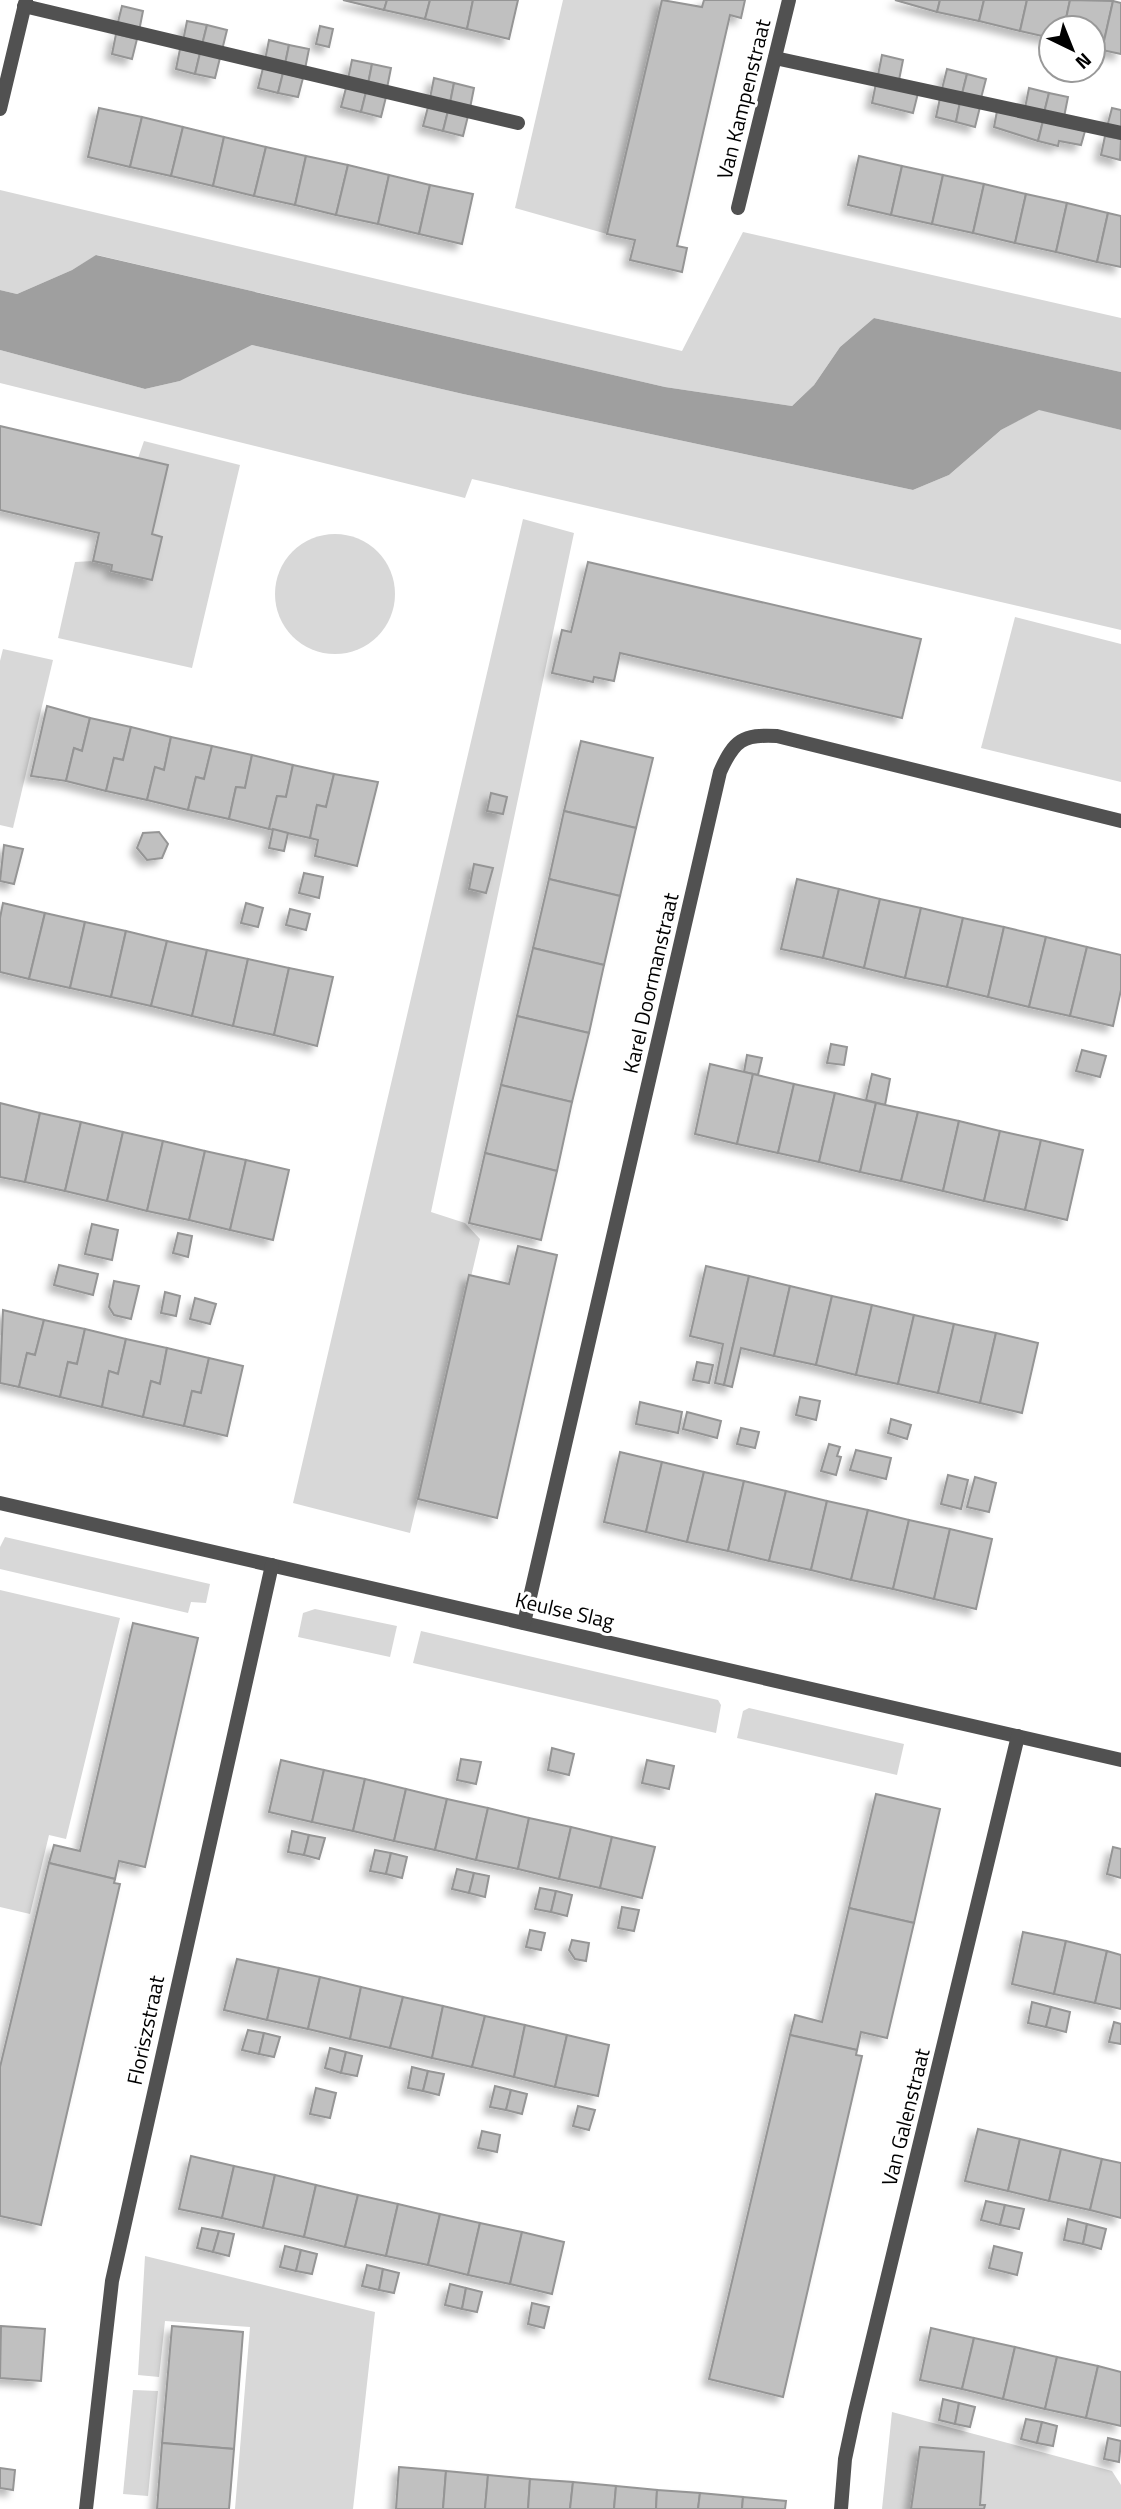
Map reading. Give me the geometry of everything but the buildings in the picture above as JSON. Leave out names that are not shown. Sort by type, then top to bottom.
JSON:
[{"type":"street","name":"Van Kampenstraat","points":[[738,208],[789,0]]},
{"type":"street","points":[[0,109],[25,3],[518,123]]},
{"type":"street","points":[[775,58],[1121,133]]},
{"type":"street","name":"Karel Doormanstraat","points":[[524,1623],[720,772],[731,748],[752,734],[777,736],[1121,821]]},
{"type":"street","name":"Keulse Slag","points":[[0,1503],[1121,1759]]},
{"type":"street","name":"Floriszstraat","points":[[86,2509],[112,2281],[272,1565]]},
{"type":"street","name":"Van Galenstraat","points":[[841,2509],[845,2459],[853,2423],[1018,1736]]},
{"type":"shaded area","points":[[563,0],[662,0],[607,234],[515,208]]},
{"type":"shaded area","points":[[0,190],[682,351],[743,232],[1121,318],[1121,372],[874,318],[840,347],[814,385],[792,406],[665,387],[97,255],[72,270],[17,294],[0,290]]},
{"type":"shaded area","points":[[96,255],[665,387],[792,406],[814,385],[840,347],[874,318],[1121,372],[1121,430],[1039,410],[1001,430],[949,475],[913,490],[463,394],[252,345],[180,381],[145,389],[0,350],[0,290],[17,294],[72,270]]},
{"type":"shaded area","points":[[252,345],[463,394],[913,490],[949,475],[1001,430],[1039,409],[1121,430],[1121,630],[472,479],[465,498],[0,383],[0,350],[145,389],[180,381]]},
{"type":"shaded area","points":[[144,441],[240,465],[192,668],[58,638],[75,562],[93,561],[112,565],[112,571],[152,580],[162,538],[152,534],[168,465],[138,458]]},
{"type":"shaded area","points":[[523,519],[574,533],[431,1212],[465,1223],[480,1239],[410,1533],[293,1503]]},
{"type":"shaded area","points":[[335,534],[358,538],[378,551],[391,571],[395,594],[391,617],[378,637],[358,650],[335,654],[312,650],[292,637],[279,617],[275,594],[279,571],[292,551],[312,538]]},
{"type":"shaded area","points":[[1015,617],[1121,644],[1121,782],[981,748]]},
{"type":"shaded area","points":[[3,649],[53,660],[13,828],[0,825],[0,661]]},
{"type":"shaded area","points":[[5,1537],[210,1584],[206,1603],[191,1602],[188,1613],[0,1569],[0,1547]]},
{"type":"shaded area","points":[[0,1590],[120,1618],[66,1839],[49,1835],[30,1914],[0,1907]]},
{"type":"shaded area","points":[[315,1609],[397,1626],[390,1657],[298,1637],[303,1613]]},
{"type":"shaded area","points":[[421,1631],[718,1700],[721,1705],[716,1733],[413,1663]]},
{"type":"shaded area","points":[[749,1708],[904,1744],[897,1775],[737,1738],[743,1711]]},
{"type":"shaded area","points":[[145,2256],[375,2312],[353,2509],[235,2509],[250,2327],[165,2321],[159,2377],[138,2375]]},
{"type":"shaded area","points":[[133,2390],[158,2391],[148,2496],[123,2494]]},
{"type":"shaded area","points":[[892,2412],[1112,2471],[1121,2485],[1121,2509],[882,2509]]}]
